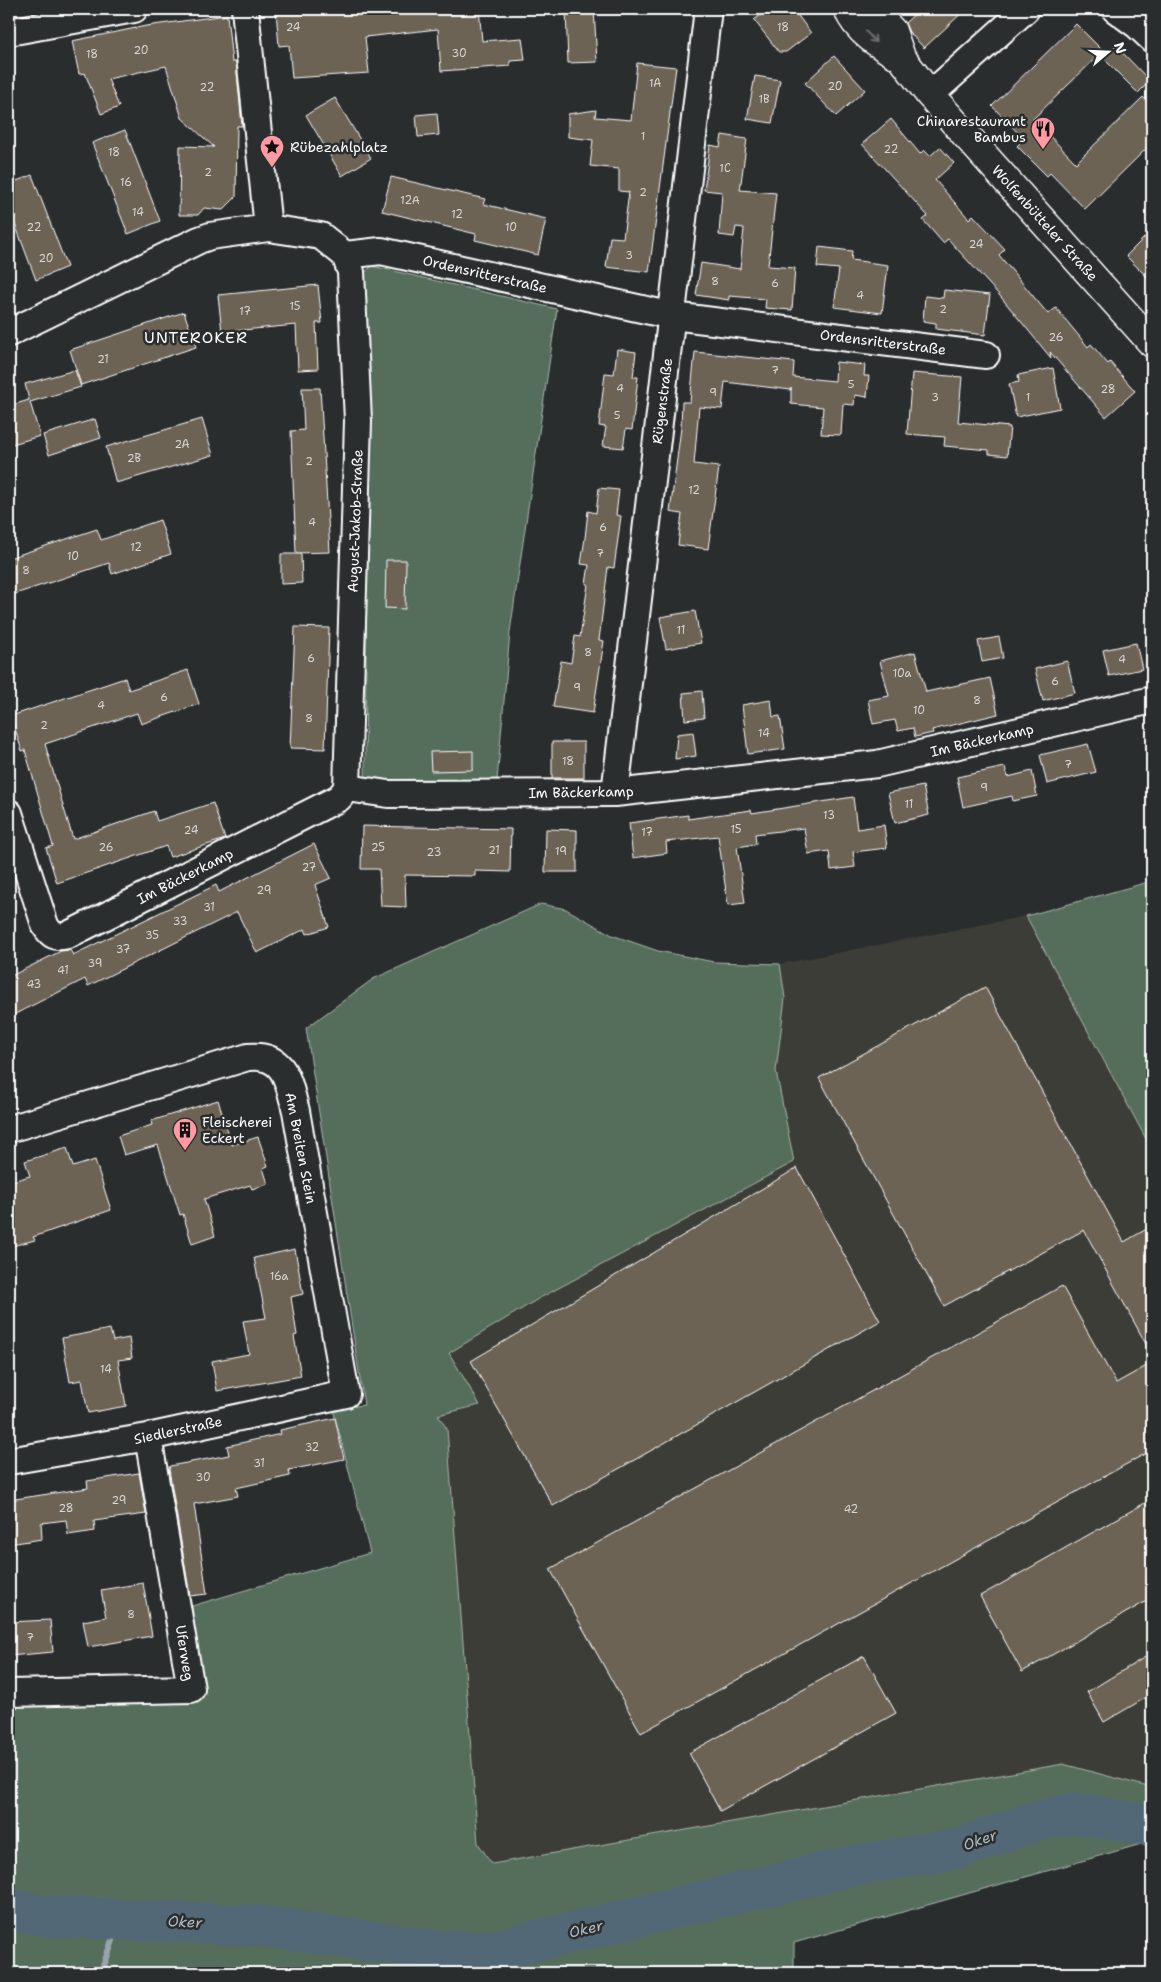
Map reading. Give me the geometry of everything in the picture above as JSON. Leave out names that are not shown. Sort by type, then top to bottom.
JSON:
[{"type":"main road","name":"Wolfenbütteler Straße","points":[[848,9],[851,16],[878,44],[901,56]]},
{"type":"main road","name":"Wolfenbütteler Straße","points":[[871,9],[892,32],[901,56],[930,95],[1152,343]]},
{"type":"street","points":[[9,32],[134,9]]},
{"type":"street","points":[[245,9],[268,228]]},
{"type":"street","name":"Rügenstraße","points":[[615,793],[708,9]]},
{"type":"street","points":[[930,95],[1026,9]]},
{"type":"street","points":[[1115,9],[1138,25],[1152,40]]},
{"type":"street","points":[[9,333],[210,236],[268,228],[321,236],[345,254]]},
{"type":"street","name":"Ordensritterstraße","points":[[345,254],[381,251],[672,316],[986,355]]},
{"type":"street","name":"August-Jakob-Straße","points":[[345,254],[351,272],[358,422],[347,788]]},
{"type":"street","name":"Im Bäckerkamp","points":[[9,813],[45,925],[50,933],[58,937],[68,935],[339,798],[347,788],[388,794],[615,793],[877,764],[1152,700]]},
{"type":"street","name":"Am Breiten Stein","points":[[9,1129],[248,1057],[269,1058],[279,1064],[286,1075],[296,1111],[346,1394]]},
{"type":"street","name":"Siedlerstraße","points":[[9,1461],[148,1437],[346,1394]]},
{"type":"street","name":"Uferweg","points":[[9,1693],[191,1689],[148,1437]]},
{"type":"shaded area","points":[[1026,916],[1152,1150],[1152,1788],[1063,1764],[492,1864],[478,1843],[447,1429],[438,1414],[479,1404],[448,1353],[538,1299],[794,1162],[776,1071],[785,998],[780,964]]},
{"type":"green space","points":[[372,266],[557,309],[510,632],[497,781],[365,781],[368,420],[363,274]]},
{"type":"green space","points":[[1152,881],[1152,1150],[1026,916]]},
{"type":"green space","points":[[541,904],[566,909],[612,935],[658,951],[714,962],[780,964],[785,998],[776,1071],[794,1162],[538,1299],[449,1353],[480,1405],[438,1415],[447,1429],[478,1843],[492,1864],[1063,1764],[1152,1788],[1152,1841],[794,1943],[794,1973],[9,1973],[9,1700],[202,1697],[192,1606],[370,1553],[333,1409],[364,1405],[306,1028],[373,979]]},
{"type":"building","points":[[295,9],[479,9],[482,41],[522,38],[525,60],[510,61],[510,66],[441,71],[438,29],[365,37],[369,73],[292,78],[289,45],[279,46],[276,11]]},
{"type":"building","points":[[566,9],[594,9],[597,62],[568,63]]},
{"type":"building","points":[[769,9],[793,9],[811,33],[786,52],[779,52],[754,20]]},
{"type":"building","points":[[920,9],[966,9],[924,48],[909,32],[905,23]]},
{"type":"building","points":[[227,15],[232,62],[236,62],[242,126],[237,126],[236,197],[223,210],[204,208],[198,215],[179,215],[180,146],[214,147],[182,118],[166,66],[108,79],[119,107],[101,114],[85,73],[79,74],[72,41],[146,26]]},
{"type":"building","points":[[1076,24],[1103,51],[1033,119],[1076,163],[1143,97],[1152,107],[1152,143],[1085,209],[1050,173],[1047,176],[1017,146],[1024,139],[992,106]]},
{"type":"building","points":[[1116,46],[1150,81],[1138,93],[1103,58]]},
{"type":"building","points":[[834,56],[865,90],[836,116],[805,83]]},
{"type":"building","points":[[637,63],[676,67],[649,272],[606,267],[610,237],[623,238],[629,192],[619,191],[619,169],[590,166],[593,140],[568,137],[568,114],[596,110],[595,117],[631,120]]},
{"type":"building","points":[[755,76],[780,80],[772,123],[747,119]]},
{"type":"building","points":[[335,98],[371,158],[342,176],[306,115]]},
{"type":"building","points":[[437,113],[439,135],[418,137],[416,115]]},
{"type":"building","points":[[891,119],[920,154],[924,150],[930,156],[940,147],[954,163],[935,180],[969,219],[973,215],[1005,249],[999,255],[1048,314],[1056,308],[1088,347],[1091,344],[1108,364],[1110,362],[1135,391],[1106,417],[1050,352],[1051,358],[1000,296],[948,239],[943,243],[923,220],[928,216],[862,144]]},
{"type":"building","points":[[125,130],[160,221],[128,234],[92,143]]},
{"type":"building","points":[[722,135],[747,139],[740,190],[776,193],[768,266],[795,268],[792,310],[765,308],[766,299],[729,296],[729,300],[696,295],[701,263],[740,269],[744,228],[736,227],[734,237],[719,235],[722,192],[704,190],[710,145],[720,147]]},
{"type":"building","points":[[32,175],[67,267],[36,280],[9,208],[9,184]]},
{"type":"building","points":[[391,177],[485,199],[483,204],[546,219],[538,255],[475,240],[476,234],[382,211]]},
{"type":"building","points":[[1152,230],[1152,282],[1126,256]]},
{"type":"building","points":[[819,247],[852,251],[851,260],[888,265],[882,313],[834,307],[839,269],[817,267]]},
{"type":"building","points":[[318,285],[322,323],[316,323],[318,369],[298,370],[296,325],[222,332],[218,295]]},
{"type":"building","points":[[944,290],[990,295],[985,335],[936,329],[936,323],[923,321],[925,296],[943,298]]},
{"type":"building","points":[[184,312],[196,347],[81,385],[70,350]]},
{"type":"building","points":[[617,349],[636,352],[633,377],[638,377],[632,430],[626,429],[623,448],[603,446],[606,427],[599,426],[605,373],[614,374]]},
{"type":"building","points":[[695,352],[794,362],[793,377],[835,381],[836,362],[865,365],[864,376],[869,376],[867,397],[855,395],[854,405],[843,404],[841,435],[821,434],[823,407],[791,404],[791,390],[725,382],[722,409],[699,407],[694,464],[719,467],[708,549],[678,545],[682,514],[670,512],[681,428],[682,402],[690,402]]},
{"type":"building","points":[[1053,368],[1060,408],[1016,417],[1009,384],[1019,382],[1018,375]]},
{"type":"building","points":[[75,370],[81,387],[30,402],[40,436],[9,445],[9,406],[29,400],[25,384]]},
{"type":"building","points":[[912,373],[962,377],[958,422],[1010,427],[1007,456],[989,454],[989,450],[944,446],[945,437],[907,434]]},
{"type":"building","points":[[302,388],[320,388],[330,552],[296,553],[291,431],[304,430]]},
{"type":"building","points":[[95,419],[101,438],[49,455],[43,435]]},
{"type":"building","points":[[202,419],[213,455],[116,483],[106,447]]},
{"type":"building","points":[[599,488],[619,490],[616,515],[621,516],[614,568],[608,567],[599,640],[604,641],[593,713],[553,707],[561,661],[571,663],[575,636],[580,637],[589,565],[581,564],[588,511],[596,513]]},
{"type":"building","points":[[160,520],[171,554],[112,574],[109,563],[9,596],[9,558],[97,529],[101,540]]},
{"type":"building","points":[[281,554],[301,554],[302,583],[281,584]]},
{"type":"building","points":[[386,560],[406,560],[405,609],[385,608]]},
{"type":"building","points":[[695,611],[701,643],[666,649],[660,617]]},
{"type":"building","points":[[295,627],[329,628],[325,749],[290,748]]},
{"type":"building","points":[[999,637],[1003,658],[982,662],[978,641]]},
{"type":"building","points":[[1136,643],[1142,669],[1109,676],[1103,650]]},
{"type":"building","points":[[915,652],[926,692],[990,678],[998,714],[932,730],[933,733],[915,737],[913,728],[898,731],[895,720],[873,724],[868,700],[889,696],[880,661]]},
{"type":"building","points":[[1067,661],[1075,693],[1043,701],[1035,669]]},
{"type":"building","points":[[188,670],[199,704],[141,724],[137,713],[45,744],[73,839],[154,811],[157,821],[213,803],[225,839],[170,857],[166,846],[57,883],[46,848],[53,846],[25,750],[22,751],[11,716],[125,678],[129,690]]},
{"type":"building","points":[[702,691],[704,718],[685,720],[683,693]]},
{"type":"building","points":[[771,700],[773,717],[780,716],[785,749],[748,754],[742,705]]},
{"type":"building","points":[[693,732],[696,756],[675,759],[677,734]]},
{"type":"building","points":[[552,742],[584,742],[584,778],[552,778]]},
{"type":"building","points":[[1088,744],[1096,772],[1047,784],[1040,755]]},
{"type":"building","points":[[473,751],[473,770],[431,771],[430,752]]},
{"type":"building","points":[[1005,767],[1008,777],[1032,771],[1037,796],[1013,801],[1012,796],[963,807],[957,777]]},
{"type":"building","points":[[923,786],[929,815],[895,823],[888,793]]},
{"type":"building","points":[[853,797],[857,829],[884,825],[887,848],[853,852],[855,867],[831,870],[829,851],[808,854],[804,828],[755,834],[756,844],[737,847],[745,903],[728,905],[718,836],[666,842],[667,853],[633,858],[629,823],[688,815],[688,819],[751,810],[752,813]]},
{"type":"building","points":[[362,826],[511,829],[510,872],[475,871],[475,876],[405,875],[406,907],[381,906],[379,869],[361,869]]},
{"type":"building","points":[[546,829],[577,830],[577,872],[545,872]]},
{"type":"building","points":[[314,844],[331,878],[315,885],[329,927],[307,934],[305,929],[257,953],[237,912],[88,986],[85,979],[9,1017],[9,977],[61,951],[70,950],[73,955],[216,885],[219,892]]},
{"type":"building","points":[[985,987],[1124,1242],[1152,1226],[1152,1355],[1084,1230],[944,1306],[819,1078]]},
{"type":"building","points":[[218,1100],[232,1145],[258,1137],[268,1166],[263,1168],[268,1184],[252,1189],[250,1185],[204,1199],[215,1236],[192,1244],[183,1214],[180,1215],[158,1145],[124,1155],[118,1136],[152,1125],[151,1121]]},
{"type":"building","points":[[67,1148],[73,1167],[95,1160],[111,1210],[33,1237],[35,1240],[12,1246],[9,1235],[9,1182],[30,1176],[25,1161]]},
{"type":"building","points":[[797,1168],[880,1321],[553,1506],[471,1361]]},
{"type":"building","points":[[295,1249],[303,1294],[291,1297],[297,1335],[294,1336],[301,1376],[217,1391],[212,1361],[249,1354],[243,1321],[266,1318],[254,1258]]},
{"type":"building","points":[[1062,1286],[1116,1383],[1152,1363],[1152,1450],[641,1733],[550,1569]]},
{"type":"building","points":[[110,1329],[113,1341],[129,1338],[132,1358],[118,1360],[126,1406],[88,1413],[82,1380],[70,1382],[62,1338]]},
{"type":"building","points":[[335,1418],[344,1459],[289,1470],[290,1476],[236,1488],[238,1496],[194,1504],[207,1594],[190,1596],[170,1466],[229,1455],[227,1446],[281,1434],[280,1430]]},
{"type":"building","points":[[139,1473],[146,1514],[94,1521],[95,1531],[68,1535],[66,1520],[41,1523],[42,1539],[9,1544],[9,1500],[88,1488],[87,1481]]},
{"type":"building","points":[[1152,1499],[1152,1598],[1022,1672],[980,1596]]},
{"type":"building","points":[[143,1583],[152,1636],[88,1647],[83,1621],[106,1617],[101,1590]]},
{"type":"building","points":[[50,1620],[53,1652],[9,1656],[9,1622]]},
{"type":"building","points":[[1152,1653],[1152,1694],[1104,1722],[1087,1692]]},
{"type":"building","points":[[864,1656],[896,1713],[720,1811],[689,1753]]},
{"type":"waterway","name":"Oker","points":[[9,1909],[47,1916],[262,1926],[440,1951],[493,1951],[843,1868],[960,1848],[1036,1821],[1075,1813],[1152,1826]]},
{"type":"waterway","points":[[101,1973],[120,1919]]},
{"type":"place","name":"Chinarestaurant Bambus","points":[[1043,150]]},
{"type":"place","name":"Rübezahlplatz","points":[[272,168]]},
{"type":"place","name":"Fleischerei Eckert","points":[[185,1151]]},
{"type":"district","name":"UNTEROKER","points":[[196,337]]}]
